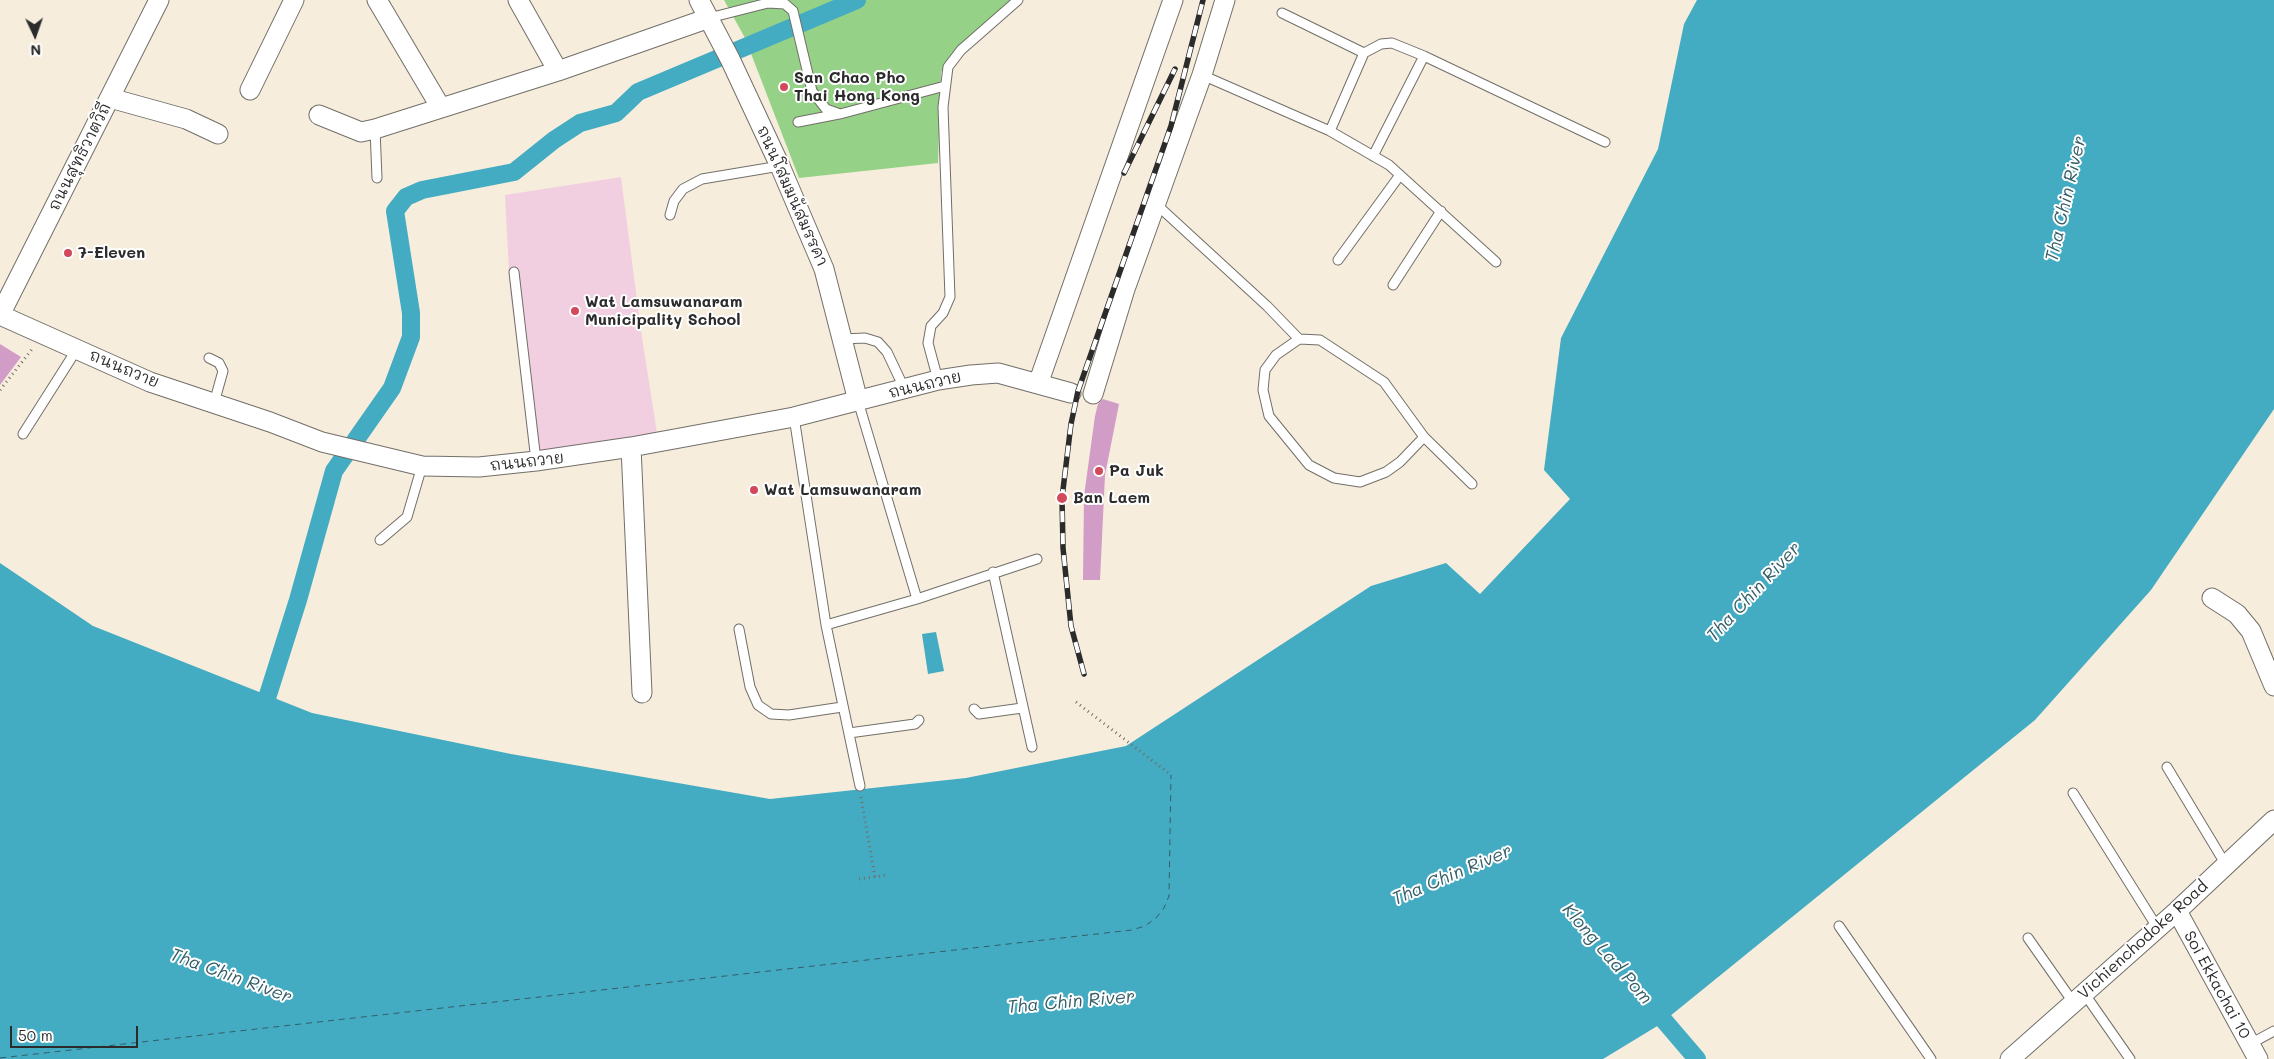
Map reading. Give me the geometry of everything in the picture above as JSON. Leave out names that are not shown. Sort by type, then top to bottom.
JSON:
[{"type":"street","name":"ถนนสุทธิวาตวิถี","points":[[0,315],[159,0]]},
{"type":"street","points":[[250,90],[294,0]]},
{"type":"street","points":[[378,0],[441,108]]},
{"type":"street","points":[[518,0],[558,71]]},
{"type":"street","name":"ถนนโสมมนัสมรรคา","points":[[700,0],[780,166],[824,269],[858,401]]},
{"type":"street","points":[[1038,384],[1173,0]]},
{"type":"street","points":[[1093,394],[1124,289],[1202,75],[1225,0]]},
{"type":"street","points":[[319,115],[361,132],[375,129],[558,71],[709,18]]},
{"type":"street","points":[[110,98],[186,118],[218,134]]},
{"type":"street","name":"ถนนถวาย","points":[[0,315],[150,382],[322,442],[422,466],[479,467],[536,462],[631,447],[794,417],[938,380],[998,373],[1071,393]]},
{"type":"street","points":[[631,447],[642,693]]},
{"type":"street","points":[[2212,598],[2238,614],[2251,631],[2274,686]]},
{"type":"street","name":"Vichienchodoke Road","points":[[2010,1059],[2177,911],[2274,820]]},
{"type":"street","name":"Soi Ekkachai 10","points":[[2177,911],[2256,1055]]},
{"type":"lane","points":[[938,380],[928,343],[931,326],[943,312],[950,297],[943,107],[948,67],[961,50],[1018,0]]},
{"type":"lane","points":[[709,18],[768,3],[785,4],[793,11],[812,91],[826,108],[840,114]]},
{"type":"lane","points":[[1282,13],[1364,53]]},
{"type":"lane","points":[[1330,131],[1364,53],[1381,44],[1392,43],[1424,56],[1605,142]]},
{"type":"lane","points":[[1373,156],[1424,56]]},
{"type":"lane","points":[[1202,75],[1330,131],[1373,156],[1400,175],[1496,262]]},
{"type":"lane","points":[[798,122],[840,114],[945,86]]},
{"type":"lane","points":[[375,129],[377,178]]},
{"type":"lane","points":[[670,215],[674,201],[683,189],[702,179],[780,166]]},
{"type":"lane","points":[[1338,260],[1400,175]]},
{"type":"lane","points":[[1156,204],[1267,306],[1299,339]]},
{"type":"lane","points":[[1393,285],[1441,211]]},
{"type":"lane","points":[[514,272],[536,462]]},
{"type":"lane","points":[[843,339],[865,338],[878,342],[887,352],[905,390]]},
{"type":"lane","points":[[1424,437],[1400,462],[1386,472],[1360,482],[1334,478],[1309,465],[1269,416],[1263,390],[1265,370],[1276,355],[1299,339],[1320,340],[1384,382],[1424,437],[1472,484]]},
{"type":"lane","points":[[23,434],[77,349]]},
{"type":"lane","points":[[209,358],[219,363],[223,371],[214,403]]},
{"type":"lane","points":[[858,401],[917,599]]},
{"type":"lane","points":[[794,417],[826,625],[860,786]]},
{"type":"lane","points":[[380,540],[407,517],[422,466]]},
{"type":"lane","points":[[826,625],[917,599],[993,572],[1037,559]]},
{"type":"lane","points":[[993,572],[1032,746]]},
{"type":"lane","points":[[739,629],[750,687],[758,705],[771,714],[789,715],[842,708]]},
{"type":"lane","points":[[974,709],[979,714],[1022,708]]},
{"type":"lane","points":[[849,733],[915,724],[919,720]]},
{"type":"lane","points":[[2167,767],[2226,865]]},
{"type":"lane","points":[[2074,793],[2157,927]]},
{"type":"lane","points":[[1839,926],[1931,1059]]},
{"type":"lane","points":[[2028,938],[2130,1059]]},
{"type":"lane","points":[[2256,1055],[2274,1031]]},
{"type":"path","points":[[0,390],[44,334]]},
{"type":"path","points":[[1076,702],[1170,775]]},
{"type":"path","points":[[860,786],[875,878]]},
{"type":"path","points":[[859,879],[887,875]]},
{"type":"shaded area","name":"Wat Lamsuwanaram Municipality School","points":[[621,177],[641,331],[657,433],[532,452],[510,292],[505,195]]},
{"type":"green space","points":[[724,0],[1022,0],[982,25],[941,72],[938,163],[799,178],[745,38]]},
{"type":"water","name":"Tha Chin River","points":[[1697,0],[2274,0],[2274,409],[2151,590],[2035,720],[1659,1025],[1603,1059],[0,1059],[0,563],[93,626],[312,713],[511,754],[770,799],[966,778],[1126,746],[1371,586],[1446,563],[1480,594],[1570,499],[1544,470],[1561,338],[1658,149],[1684,24]]},
{"type":"water","points":[[936,632],[944,671],[928,674],[922,634]]},
{"type":"building","points":[[0,344],[21,357],[0,385]]},
{"type":"building","points":[[1103,399],[1119,404],[1105,475],[1100,580],[1083,580],[1084,496],[1095,416],[1098,404]]},
{"type":"waterway","points":[[261,717],[298,600],[334,471],[392,388],[411,337],[411,313],[395,211],[406,197],[422,190],[514,172],[554,140],[580,123],[616,113],[638,92],[857,0]]},
{"type":"waterway","name":"Klong Lad Pom","points":[[1649,1003],[1697,1059]]},
{"type":"ferry route","points":[[0,1058],[1132,930],[1145,926],[1156,918],[1164,908],[1169,896],[1171,775]]},
{"type":"railway","points":[[1084,674],[1071,626],[1063,548],[1062,498],[1071,424],[1078,391],[1171,126],[1203,0]]},
{"type":"railway","points":[[1124,173],[1175,69]]},
{"type":"place","name":"San Chao Pho Thai Hong Kong","points":[[784,87]]},
{"type":"place","name":"7-Eleven","points":[[68,253]]},
{"type":"place","name":"Wat Lamsuwanaram Municipality School","points":[[575,311]]},
{"type":"place","name":"Pa Juk","points":[[1099,471]]},
{"type":"place","name":"Wat Lamsuwanaram","points":[[754,490]]},
{"type":"place","name":"Ban Laem","points":[[1062,498]]}]
